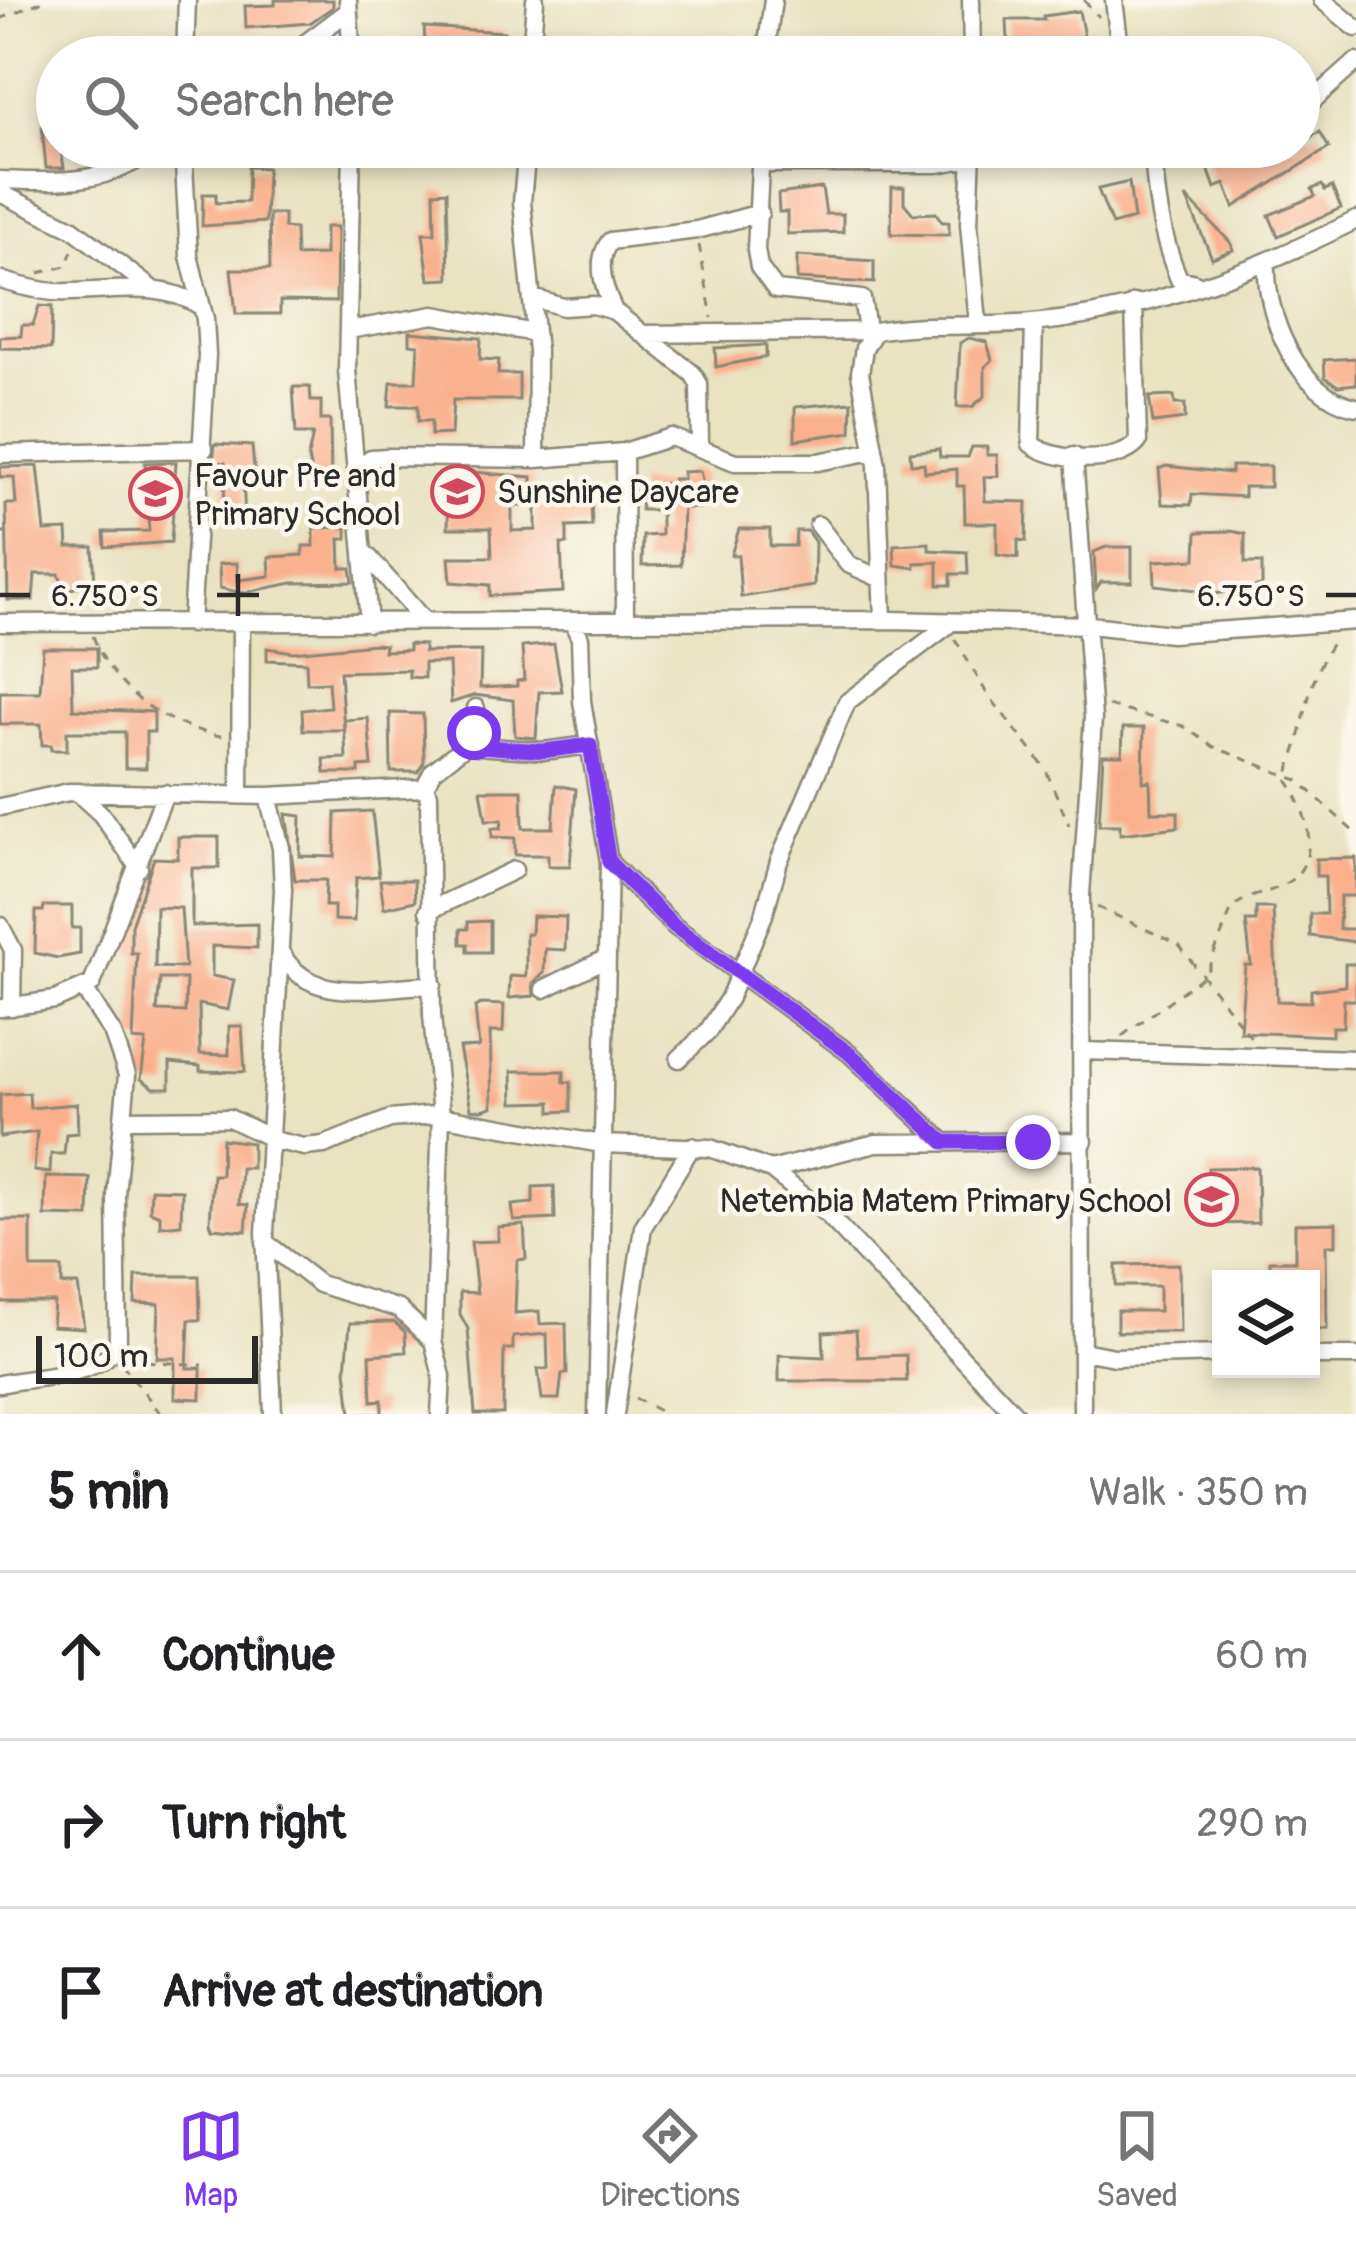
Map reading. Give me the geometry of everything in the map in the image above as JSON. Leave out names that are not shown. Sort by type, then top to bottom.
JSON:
[{"type":"street","points":[[185,36],[187,0]]},
{"type":"street","points":[[532,36],[535,0]]},
{"type":"street","points":[[768,36],[773,0]]},
{"type":"street","points":[[971,0],[972,36]]},
{"type":"street","points":[[1114,0],[1118,36]]},
{"type":"street","points":[[1322,0],[1356,28]]},
{"type":"street","points":[[312,36],[348,6]]},
{"type":"street","points":[[348,6],[350,36]]},
{"type":"street","points":[[1320,94],[1356,62]]},
{"type":"street","points":[[0,180],[103,177],[131,168]]},
{"type":"street","points":[[184,168],[189,256],[202,307],[204,449],[191,624]]},
{"type":"street","points":[[352,168],[349,330],[369,623]]},
{"type":"street","points":[[525,168],[522,202],[535,333],[536,459]]},
{"type":"street","points":[[761,168],[756,250],[768,282],[791,294],[862,299],[871,330],[860,373],[873,451],[883,620]]},
{"type":"street","points":[[971,168],[969,224],[978,323]]},
{"type":"street","points":[[1154,168],[1155,197],[1169,256],[1179,279],[1195,283]]},
{"type":"street","points":[[0,193],[72,228],[153,290]]},
{"type":"street","points":[[614,311],[603,290],[606,244],[697,230],[760,213]]},
{"type":"street","points":[[644,334],[1034,323],[1158,301],[1195,283],[1268,261],[1356,220]]},
{"type":"street","points":[[1268,261],[1266,287],[1302,372],[1320,392],[1356,407]]},
{"type":"street","points":[[0,280],[51,292],[178,293],[202,307]]},
{"type":"street","points":[[533,298],[563,308],[593,305],[614,311],[644,334],[699,384],[700,446]]},
{"type":"street","points":[[1034,323],[1031,444],[1045,453],[1114,455],[1138,442],[1134,303]]},
{"type":"street","points":[[349,330],[434,315],[535,333]]},
{"type":"street","points":[[356,469],[371,458],[386,457],[536,459],[624,452],[671,437],[735,462],[818,462],[873,451]]},
{"type":"street","points":[[0,454],[204,449]]},
{"type":"street","points":[[624,452],[625,621]]},
{"type":"street","points":[[1074,456],[1090,625],[1092,702],[1082,895],[1092,1052],[1084,1141],[1082,1414]]},
{"type":"street","points":[[818,525],[848,564],[879,578]]},
{"type":"street","points":[[366,553],[424,622]]},
{"type":"street","points":[[0,622],[883,620],[1090,625],[1171,634],[1350,622]]},
{"type":"street","points":[[572,621],[581,644],[580,688],[609,862],[597,1414]]},
{"type":"street","points":[[240,794],[241,625]]},
{"type":"street","points":[[679,1059],[708,1031],[740,976],[779,862],[847,702],[947,626]]},
{"type":"street","points":[[424,788],[433,771],[466,745],[475,728],[476,708]]},
{"type":"street","points":[[466,745],[543,751],[590,745]]},
{"type":"street","points":[[0,807],[77,792],[268,796],[424,788]]},
{"type":"street","points":[[424,788],[429,794],[428,911],[441,1116],[433,1341],[442,1376],[440,1414]]},
{"type":"street","points":[[77,792],[101,814],[139,868]]},
{"type":"street","points":[[0,926],[13,950],[6,1008],[84,989],[105,960],[165,793]]},
{"type":"street","points":[[268,796],[281,848],[265,1242],[273,1414]]},
{"type":"street","points":[[609,862],[674,926],[849,1053],[944,1142]]},
{"type":"street","points":[[428,911],[514,869]]},
{"type":"street","points":[[280,952],[296,976],[314,986],[433,985]]},
{"type":"street","points":[[544,989],[605,958]]},
{"type":"street","points":[[0,1384],[85,1367],[116,1348],[116,1195],[127,1075],[121,1053],[84,989]]},
{"type":"street","points":[[1092,1052],[1261,1052],[1356,1059]]},
{"type":"street","points":[[126,1119],[229,1118],[288,1144],[323,1145],[390,1119],[441,1116],[602,1144],[692,1146],[771,1170],[828,1215],[1016,1414]]},
{"type":"street","points":[[771,1170],[852,1147],[1084,1141]]},
{"type":"street","points":[[615,1414],[643,1227],[692,1146]]},
{"type":"street","points":[[265,1242],[320,1284],[399,1309],[433,1341]]},
{"type":"street","points":[[1083,1351],[1114,1357],[1212,1354]]},
{"type":"street","points":[[1320,1356],[1356,1356]]},
{"type":"path","points":[[0,19],[45,0]]},
{"type":"path","points":[[27,275],[66,266],[72,228]]},
{"type":"path","points":[[697,230],[711,308],[710,332]]},
{"type":"path","points":[[1286,775],[1302,744],[1306,689],[1350,622]]},
{"type":"path","points":[[88,623],[108,667],[135,699],[196,730],[241,739]]},
{"type":"path","points":[[947,626],[986,692],[1045,768],[1084,853]]},
{"type":"path","points":[[1092,702],[1183,726],[1214,747],[1286,775],[1337,811],[1356,834]]},
{"type":"path","points":[[1092,1052],[1206,974],[1232,908],[1280,887],[1301,868],[1309,814],[1286,775]]},
{"type":"path","points":[[1082,895],[1107,915],[1167,936],[1206,974],[1261,1052]]},
{"type":"path","points":[[161,1414],[118,1358],[203,1365]]},
{"type":"path","points":[[620,1390],[665,1414]]},
{"type":"building","points":[[275,0],[333,0],[333,7],[310,23],[246,28],[245,6],[275,5]]},
{"type":"building","points":[[1079,11],[1084,36],[1008,36],[1007,20],[1044,20],[1043,16]]},
{"type":"building","points":[[424,27],[504,32],[504,36],[425,36]]},
{"type":"building","points":[[1320,132],[1329,148],[1320,154]]},
{"type":"building","points":[[248,168],[267,168],[265,222],[202,226],[203,194],[216,194],[216,203],[247,202]]},
{"type":"building","points":[[1208,168],[1297,168],[1234,207],[1225,184],[1215,188]]},
{"type":"building","points":[[1129,182],[1134,219],[1112,225],[1098,189]]},
{"type":"building","points":[[1322,185],[1325,190],[1332,187],[1341,208],[1278,236],[1269,215],[1315,196],[1312,189]]},
{"type":"building","points":[[892,187],[904,187],[904,203],[913,214],[936,213],[942,222],[949,222],[949,235],[891,234]]},
{"type":"building","points":[[822,188],[826,214],[843,214],[843,232],[787,234],[787,212],[779,212],[778,194]]},
{"type":"building","points":[[447,191],[449,279],[429,280],[423,233],[435,233],[434,192]]},
{"type":"building","points":[[1186,197],[1231,243],[1233,250],[1212,258]]},
{"type":"building","points":[[269,214],[284,214],[284,228],[295,229],[296,256],[325,255],[325,227],[337,227],[336,302],[280,301],[280,314],[236,314],[231,269],[270,269]]},
{"type":"building","points":[[797,256],[874,261],[874,283],[797,279]]},
{"type":"building","points":[[39,306],[52,307],[51,349],[0,348],[0,337],[21,336],[22,325],[33,325]]},
{"type":"building","points":[[410,332],[481,338],[480,359],[499,360],[498,374],[519,374],[519,400],[453,400],[451,434],[431,435],[431,421],[418,421],[418,406],[389,406],[391,382],[416,382],[418,345],[410,344]]},
{"type":"building","points":[[969,338],[987,342],[992,360],[985,367],[985,396],[972,407],[957,407],[960,343]]},
{"type":"building","points":[[766,345],[766,357],[716,367],[715,348]]},
{"type":"building","points":[[1356,358],[1356,384],[1338,386],[1325,377],[1324,360]]},
{"type":"building","points":[[293,387],[310,387],[311,401],[321,401],[321,420],[330,420],[331,482],[313,482],[308,457],[313,434],[296,434]]},
{"type":"building","points":[[1174,396],[1175,404],[1185,404],[1185,419],[1153,423],[1149,397]]},
{"type":"building","points":[[852,402],[851,432],[795,440],[795,407]]},
{"type":"building","points":[[215,444],[252,446],[255,478],[243,478],[245,519],[224,520],[225,463],[213,462]]},
{"type":"building","points":[[972,447],[987,447],[987,455],[997,455],[998,476],[984,477],[985,501],[1027,502],[1026,541],[1018,540],[1018,558],[997,555],[997,523],[965,523],[964,486],[957,486],[957,469],[925,472],[924,463],[911,464],[910,452],[939,449],[940,457],[968,457]]},
{"type":"building","points":[[176,462],[171,542],[105,547],[104,532],[149,531],[145,463]]},
{"type":"building","points":[[38,466],[45,531],[67,530],[68,547],[93,547],[95,583],[66,590],[59,574],[35,574],[33,600],[8,600],[6,504],[16,504],[14,477],[0,477],[0,467]]},
{"type":"building","points":[[1231,466],[1270,466],[1270,487],[1244,487],[1244,497],[1192,494],[1191,505],[1162,504],[1159,469],[1231,473]]},
{"type":"building","points":[[460,471],[532,477],[532,506],[512,506],[512,531],[536,530],[536,503],[591,501],[592,526],[567,527],[567,544],[561,544],[563,592],[490,596],[490,585],[451,582],[449,557],[492,557],[491,528],[448,528],[449,477],[460,477]]},
{"type":"building","points":[[700,471],[706,499],[701,499],[701,508],[683,508],[681,565],[642,566],[643,536],[661,535],[661,510],[641,510],[637,477],[639,483],[673,484],[673,479],[683,479],[683,472]]},
{"type":"building","points":[[347,527],[347,539],[340,539],[341,568],[351,568],[353,582],[293,583],[242,593],[220,588],[219,564],[237,563],[238,580],[270,576],[269,557],[303,555],[303,546],[314,546],[314,528]]},
{"type":"building","points":[[739,529],[770,529],[770,546],[795,546],[796,531],[807,531],[815,542],[814,586],[741,597],[738,555],[731,555]]},
{"type":"building","points":[[1197,532],[1245,534],[1245,563],[1262,563],[1262,586],[1197,597],[1197,590],[1155,585],[1154,561],[1196,559]]},
{"type":"building","points":[[929,543],[929,550],[967,552],[968,574],[951,574],[951,585],[938,585],[938,562],[915,563],[915,568],[895,565],[894,545]]},
{"type":"building","points":[[1132,547],[1132,582],[1101,582],[1096,589],[1094,552]]},
{"type":"building","points":[[409,644],[424,645],[424,652],[481,651],[480,688],[517,686],[517,681],[524,680],[522,647],[554,644],[562,691],[539,692],[536,738],[515,736],[513,700],[475,695],[451,703],[449,663],[424,663],[424,678],[409,677],[409,670],[340,672],[344,730],[303,730],[302,710],[330,707],[328,682],[307,683],[306,662],[267,660],[267,648],[293,652],[385,645],[384,651],[409,650]]},
{"type":"building","points":[[43,648],[97,648],[97,667],[72,667],[73,709],[154,712],[154,732],[146,732],[146,768],[125,768],[125,732],[67,732],[67,750],[51,750],[51,745],[42,745],[41,724],[0,724],[0,692],[40,692]]},
{"type":"building","points":[[390,713],[423,714],[424,762],[418,772],[391,772]]},
{"type":"building","points":[[368,718],[372,766],[359,767],[359,773],[325,773],[324,759],[346,758],[344,720]]},
{"type":"building","points":[[1123,728],[1144,728],[1143,782],[1150,781],[1151,812],[1178,812],[1178,827],[1120,834],[1120,825],[1099,825],[1103,755],[1122,755]]},
{"type":"building","points":[[556,785],[576,789],[570,866],[548,866],[548,855],[515,855],[515,838],[492,837],[492,828],[501,828],[502,820],[486,820],[481,790],[522,790],[523,828],[553,828]]},
{"type":"building","points":[[372,811],[379,876],[356,878],[354,921],[334,920],[334,906],[325,906],[326,880],[295,880],[286,814],[301,816],[300,856],[335,857],[336,813]]},
{"type":"building","points":[[178,837],[219,837],[219,868],[192,868],[192,926],[257,924],[257,948],[212,946],[212,976],[234,980],[228,1010],[199,1004],[200,1054],[229,1055],[229,1026],[242,1026],[245,1072],[200,1071],[200,1066],[170,1063],[170,1088],[154,1088],[141,1079],[146,1041],[133,1040],[137,953],[131,953],[131,925],[154,858],[178,859]],"holes":[[[156,907],[181,908],[185,968],[155,967]],[[160,979],[186,979],[185,1012],[157,1011]]]},
{"type":"building","points":[[1356,858],[1356,896],[1340,896],[1339,929],[1356,929],[1356,942],[1310,936],[1310,914],[1326,914],[1325,876],[1316,876],[1316,859]]},
{"type":"building","points":[[380,880],[414,880],[415,901],[384,908]]},
{"type":"building","points":[[44,906],[72,906],[72,928],[80,928],[80,954],[58,958],[35,953],[36,911],[43,911]]},
{"type":"building","points":[[1256,908],[1273,908],[1277,1001],[1311,1002],[1311,990],[1345,986],[1345,964],[1356,964],[1356,1000],[1344,1000],[1343,1027],[1332,1027],[1332,1036],[1240,1032],[1245,965],[1251,965],[1246,921],[1256,921]]},
{"type":"building","points":[[532,916],[566,917],[565,950],[545,949],[544,973],[533,983],[534,996],[509,998],[510,976],[526,977],[526,934],[531,934]]},
{"type":"building","points":[[490,921],[490,952],[468,952],[468,944],[461,944],[461,929],[468,929],[468,922]]},
{"type":"building","points":[[504,1005],[503,1032],[490,1032],[492,1107],[482,1110],[471,1109],[459,1048],[479,1047],[475,1007]]},
{"type":"building","points":[[512,1071],[564,1071],[564,1082],[571,1082],[571,1111],[551,1112],[551,1102],[513,1103]]},
{"type":"building","points":[[29,1093],[30,1108],[77,1104],[78,1133],[66,1134],[64,1154],[51,1154],[50,1173],[34,1171],[37,1132],[0,1137],[0,1095]]},
{"type":"building","points":[[222,1139],[252,1143],[252,1168],[241,1168],[239,1204],[248,1205],[246,1231],[212,1228],[210,1222],[213,1175],[221,1175]]},
{"type":"building","points":[[1257,1167],[1258,1223],[1210,1224],[1208,1168]]},
{"type":"building","points":[[46,1177],[90,1178],[89,1217],[45,1216]]},
{"type":"building","points":[[554,1186],[555,1219],[514,1221],[512,1205],[533,1203],[533,1187]]},
{"type":"building","points":[[151,1189],[182,1190],[181,1224],[160,1226],[160,1215],[150,1211]]},
{"type":"building","points":[[0,1220],[31,1220],[31,1268],[62,1268],[62,1285],[78,1285],[84,1328],[52,1326],[54,1302],[0,1302]]},
{"type":"building","points":[[1336,1223],[1336,1245],[1326,1245],[1327,1329],[1320,1329],[1320,1270],[1270,1270],[1270,1261],[1295,1261],[1295,1224]]},
{"type":"building","points":[[524,1225],[526,1259],[517,1260],[515,1313],[539,1311],[540,1324],[566,1323],[567,1374],[562,1374],[559,1399],[542,1399],[538,1369],[548,1369],[547,1334],[513,1337],[513,1349],[504,1349],[503,1414],[475,1414],[468,1329],[460,1314],[460,1292],[477,1293],[471,1242],[498,1241],[498,1227]]},
{"type":"building","points":[[1179,1264],[1180,1332],[1117,1332],[1117,1311],[1159,1311],[1159,1286],[1116,1286],[1116,1265]]},
{"type":"building","points":[[136,1276],[199,1276],[200,1320],[189,1320],[187,1368],[201,1368],[201,1399],[175,1398],[175,1358],[157,1358],[159,1304],[135,1303]]},
{"type":"building","points":[[394,1322],[405,1332],[406,1352],[370,1355],[372,1401],[382,1400],[382,1414],[351,1414],[346,1370],[350,1323]]},
{"type":"building","points":[[856,1330],[858,1357],[906,1355],[907,1381],[779,1381],[779,1355],[824,1357],[823,1332]]},
{"type":"place","name":"Sunshine Daycare","points":[[458,491]]},
{"type":"place","name":"Favour Pre and Primary School","points":[[155,494]]},
{"type":"place","name":"Netembia Matem Primary School","points":[[1211,1200]]},
{"type":"route","points":[[474,733],[466,745],[528,751],[590,745],[609,862],[674,926],[849,1053],[944,1142],[1033,1142]]}]
